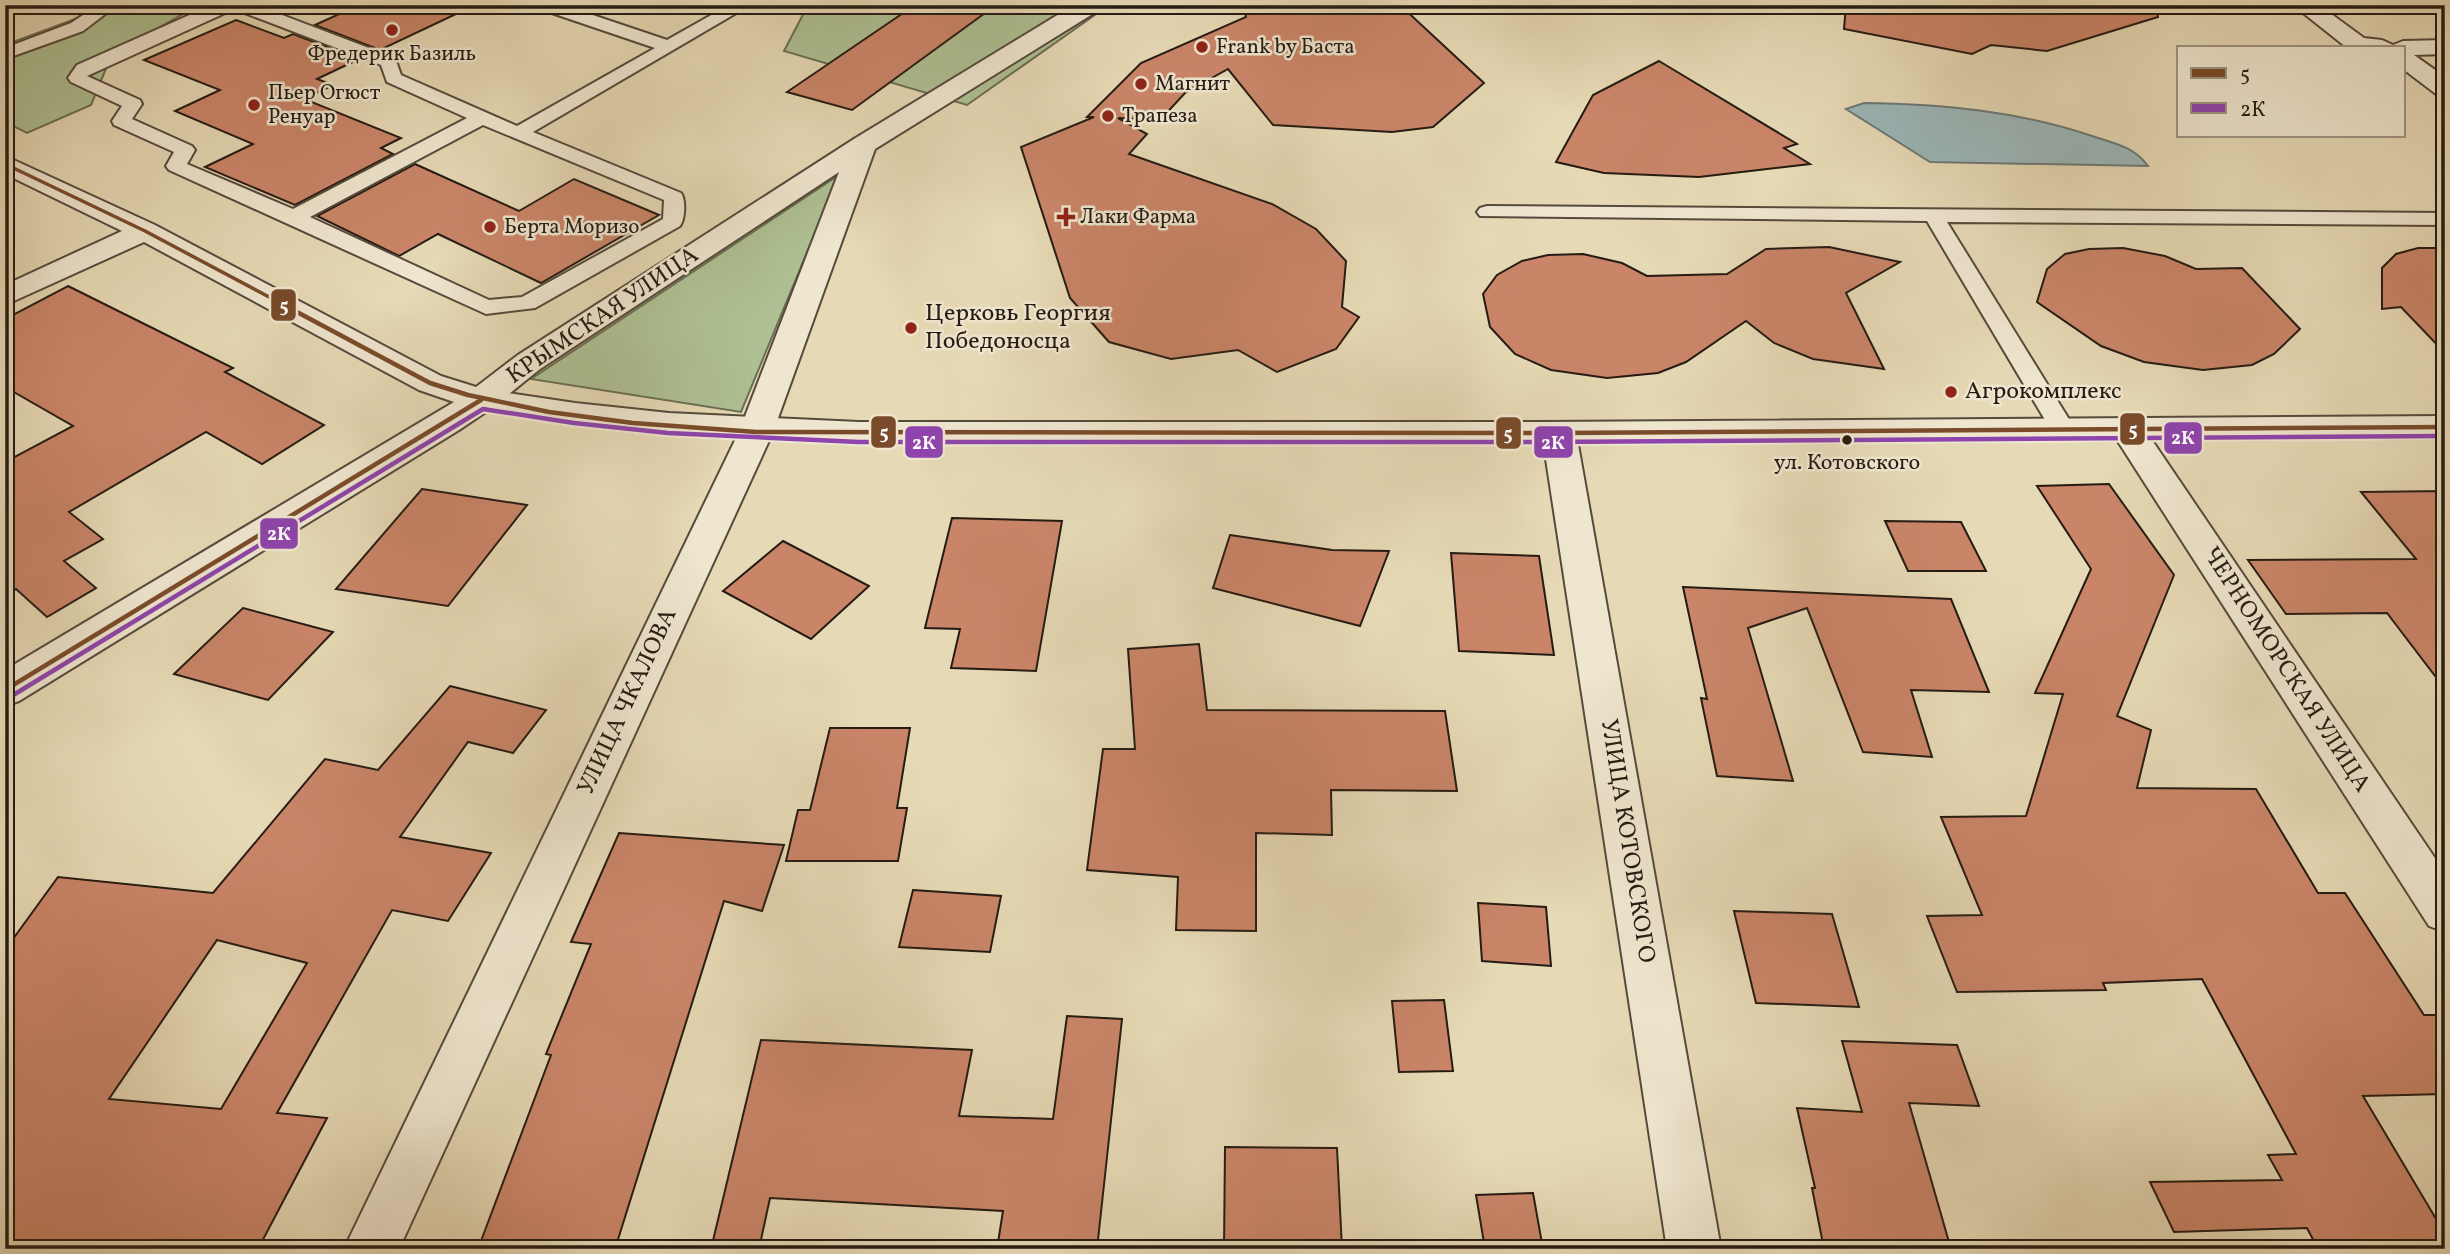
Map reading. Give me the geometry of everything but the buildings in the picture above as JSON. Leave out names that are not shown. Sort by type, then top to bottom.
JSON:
[{"type":"street","name":"КРЫМСКАЯ УЛИЦА","points":[[5,690],[481,400],[529,362],[863,145],[1091,5]]},
{"type":"street","points":[[2304,5],[2358,45],[2370,46]]},
{"type":"street","points":[[2404,48],[2445,47]]},
{"type":"street","points":[[2404,59],[2445,89]]},
{"type":"street","name":"УЛИЦА ЧКАЛОВА","points":[[371,1249],[756,432],[863,145]]},
{"type":"street","points":[[5,164],[145,232],[430,383],[481,400],[543,411],[756,432],[1559,433],[2445,427]]},
{"type":"street","points":[[5,296],[145,232]]},
{"type":"street","name":"ЧЕРНОМОРСКАЯ УЛИЦА","points":[[2127,429],[2445,912]]},
{"type":"street","name":"УЛИЦА КОТОВСКОГО","points":[[1559,433],[1694,1249]]},
{"type":"lane","points":[[5,54],[77,27],[109,5]]},
{"type":"lane","points":[[227,5],[83,69],[78,78],[133,104],[121,121],[185,150],[176,166],[294,217],[486,307],[527,303],[673,222],[674,197],[482,118],[393,78],[389,62],[253,7]]},
{"type":"lane","points":[[546,5],[670,47]]},
{"type":"lane","points":[[518,133],[742,5]]},
{"type":"lane","points":[[294,217],[482,118]]},
{"type":"lane","points":[[1487,212],[2445,219]]},
{"type":"lane","points":[[1933,215],[2063,429]]},
{"type":"green space","points":[[113,5],[199,5],[112,54],[91,105],[27,133],[5,122],[5,45]]},
{"type":"green space","points":[[808,5],[1109,5],[967,105],[784,51]]},
{"type":"green space","points":[[839,175],[741,412],[531,379]]},
{"type":"water","points":[[1864,103],[1951,107],[2036,120],[2123,146],[2148,166],[1930,162],[1846,109]]},
{"type":"transit line","name":"5","points":[[5,164],[145,231],[430,383],[468,395],[549,412],[633,423],[756,432],[1559,433],[2445,427]]},
{"type":"transit line","name":"5","points":[[5,690],[481,400]]},
{"type":"transit line","name":"2К","points":[[10,697],[483,409],[574,423],[668,433],[859,442],[1541,442],[2445,436]]},
{"type":"place","name":"Фредерик Базиль","points":[[392,30]]},
{"type":"place","name":"Frank by Баста","points":[[1202,47]]},
{"type":"place","name":"Магнит","points":[[1141,84]]},
{"type":"place","name":"Пьер Огюст Ренуар","points":[[254,105]]},
{"type":"place","name":"Трапеза","points":[[1108,116]]},
{"type":"place","name":"Лаки Фарма","points":[[1066,217]]},
{"type":"place","name":"Берта Моризо","points":[[490,227]]},
{"type":"place","name":"Церковь Георгия Победоносца","points":[[911,328]]},
{"type":"place","name":"Агрокомплекс","points":[[1951,392]]},
{"type":"place","name":"ул. Котовского","points":[[1847,440]]}]
